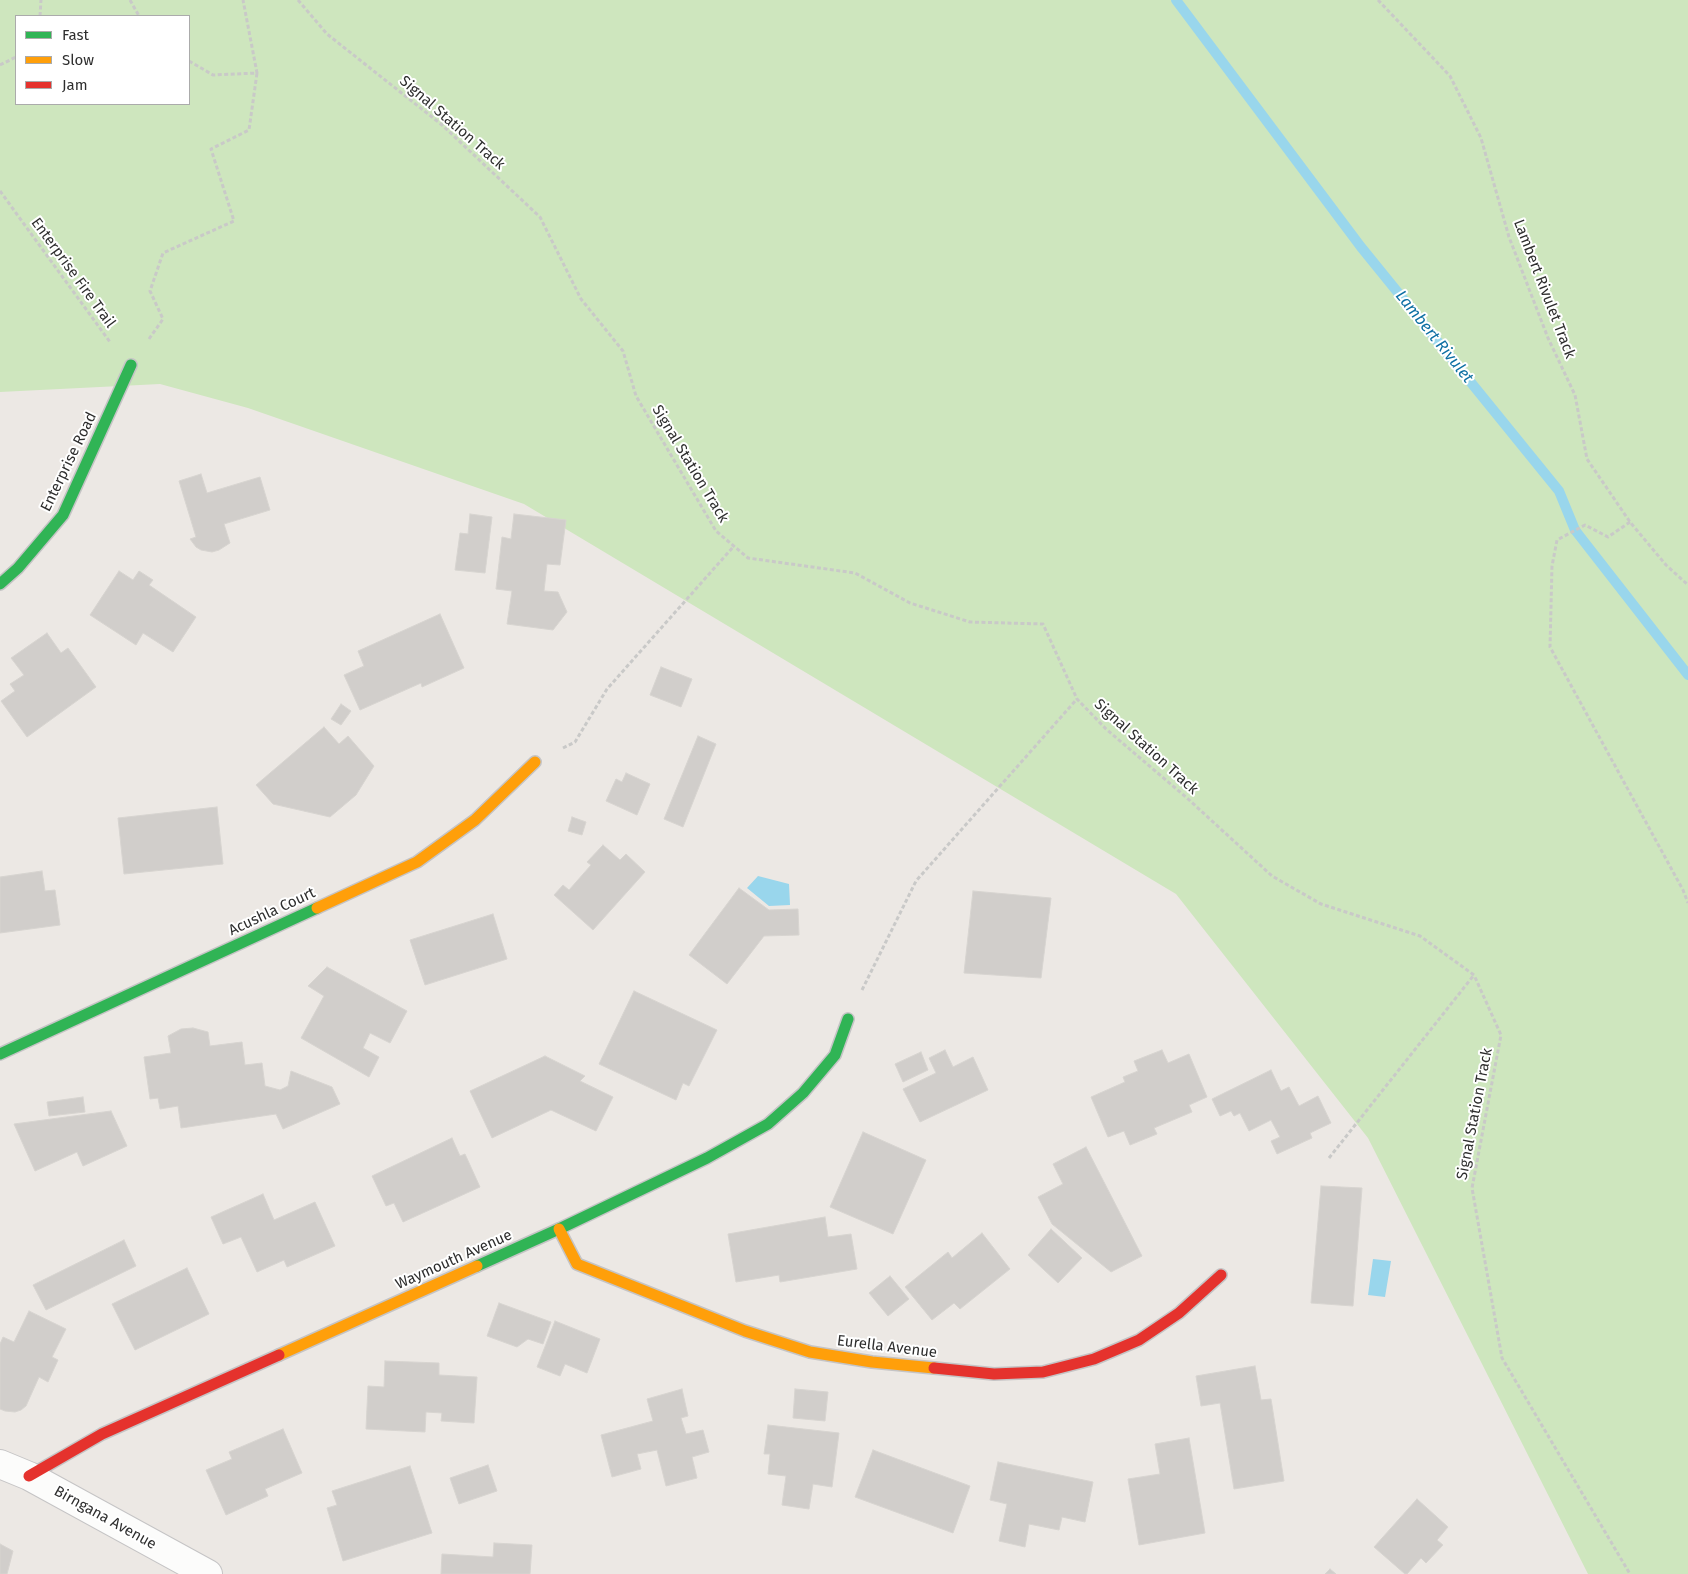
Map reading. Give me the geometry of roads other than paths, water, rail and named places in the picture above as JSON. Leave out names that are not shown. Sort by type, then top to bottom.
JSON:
[{"type":"street","name":"Enterprise Road","points":[[0,584],[18,568],[63,515],[131,366]]},
{"type":"street","name":"Acushla Court","points":[[0,1054],[417,862],[475,820],[535,762]]},
{"type":"street","name":"Waymouth Avenue","points":[[29,1476],[102,1434],[559,1229],[707,1158],[768,1124],[803,1092],[835,1055],[848,1019]]},
{"type":"street","name":"Eurella Avenue","points":[[559,1229],[577,1264],[745,1331],[810,1352],[872,1362],[994,1374],[1043,1372],[1094,1359],[1139,1340],[1179,1313],[1220,1275]]},
{"type":"street","name":"Birngana Avenue","points":[[0,1464],[29,1476],[208,1574]]},
{"type":"water","points":[[758,876],[789,884],[790,905],[769,906],[747,888]]},
{"type":"water","points":[[1373,1259],[1391,1261],[1385,1297],[1368,1295]]},
{"type":"waterway","name":"Lambert Rivulet","points":[[1176,0],[1361,247],[1559,491],[1575,530],[1688,675]]}]
